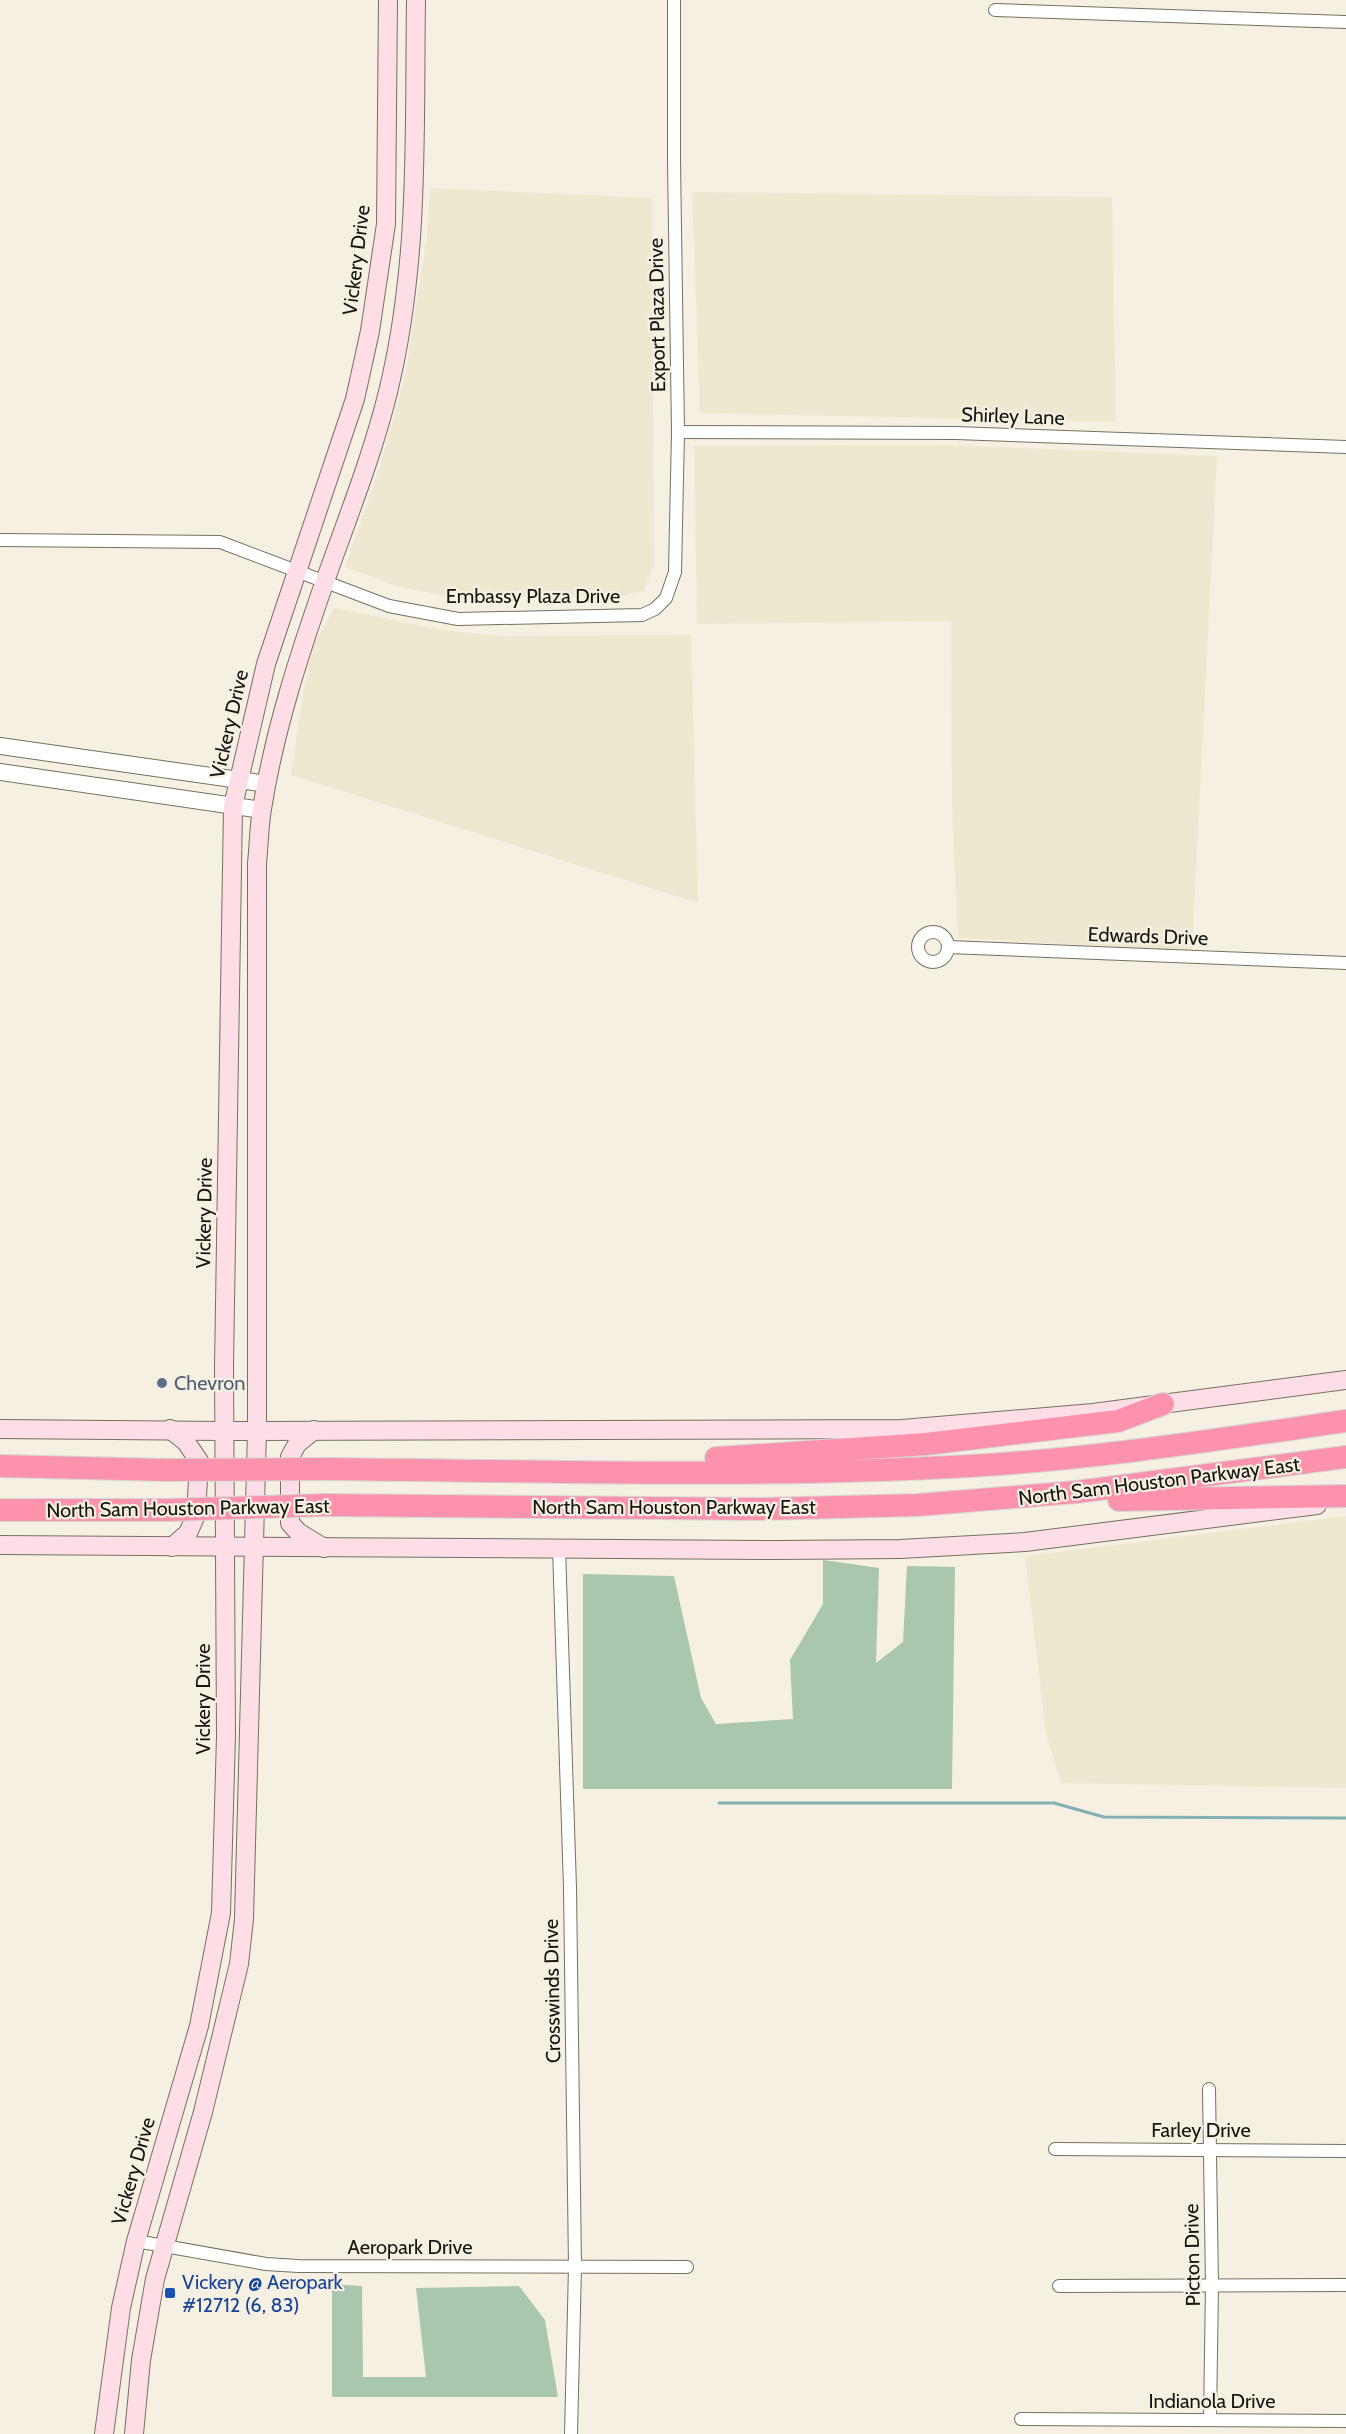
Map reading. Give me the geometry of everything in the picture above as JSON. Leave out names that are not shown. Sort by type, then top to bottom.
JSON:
[{"type":"highway","points":[[550,1471],[771,1453],[926,1444],[1118,1421],[1163,1404]]},
{"type":"highway","name":"North Sam Houston Parkway East","points":[[0,1466],[165,1470],[830,1471],[970,1466],[1114,1453],[1346,1421]]},
{"type":"highway","name":"North Sam Houston Parkway East","points":[[0,1510],[167,1510],[324,1505],[761,1509],[965,1503],[1134,1486],[1346,1457]]},
{"type":"highway","points":[[965,1503],[1346,1496]]},
{"type":"main road","name":"Vickery Drive","points":[[104,2434],[121,2308],[136,2241],[199,2026],[221,1913],[226,1736],[224,1431],[233,806],[266,664],[355,399],[379,281],[386,224],[388,0]]},
{"type":"main road","points":[[134,2434],[141,2360],[155,2279],[203,2112],[239,1964],[244,1919],[256,1430],[259,937],[257,863],[262,810],[280,727],[324,582],[368,462],[388,393],[404,311],[415,192],[416,0]]},
{"type":"main road","points":[[232,937],[259,937]]},
{"type":"main road","points":[[228,1096],[258,1097]]},
{"type":"main road","points":[[0,1429],[224,1431],[902,1429],[1093,1413],[1346,1380]]},
{"type":"main road","points":[[170,1429],[186,1442],[199,1461],[196,1515],[188,1533],[172,1547]]},
{"type":"main road","points":[[314,1430],[297,1443],[290,1457],[290,1523],[298,1532],[324,1548]]},
{"type":"main road","name":"North Sam Houston Parkway East","points":[[0,1545],[811,1550],[900,1548],[1023,1542],[1346,1502]]},
{"type":"main road","points":[[226,1736],[250,1737]]},
{"type":"main road","points":[[199,2026],[221,2032]]},
{"type":"street","name":"Export Plaza Drive","points":[[642,615],[655,609],[666,598],[675,572],[678,432],[674,0]]},
{"type":"street","points":[[995,10],[1346,22]]},
{"type":"street","name":"Shirley Lane","points":[[678,432],[956,433],[1346,447]]},
{"type":"street","name":"Embassy Plaza Drive","points":[[0,540],[220,542],[389,606],[459,619],[642,615]]},
{"type":"street","points":[[0,746],[267,784]]},
{"type":"street","points":[[63,780],[66,754]]},
{"type":"street","points":[[0,772],[262,810]]},
{"type":"street","name":"Edwards Drive","points":[[948,946],[1346,963]]},
{"type":"street","name":"Crosswinds Drive","points":[[559,1548],[570,1888],[575,2267],[571,2434]]},
{"type":"street","name":"Picton Drive","points":[[1209,2089],[1212,2286],[1210,2421]]},
{"type":"street","name":"Farley Drive","points":[[1056,2149],[1346,2151]]},
{"type":"street","name":"Aeropark Drive","points":[[136,2241],[266,2264],[687,2267]]},
{"type":"street","points":[[1059,2286],[1346,2285]]},
{"type":"street","name":"Indianola Drive","points":[[1021,2420],[1210,2421],[1327,2428],[1346,2421]]},
{"type":"shaded area","points":[[430,188],[652,198],[654,567],[643,591],[618,597],[446,596],[396,586],[345,567],[379,469],[405,376],[427,236]]},
{"type":"shaded area","points":[[692,192],[1112,197],[1116,422],[700,413]]},
{"type":"shaded area","points":[[950,445],[1217,456],[1192,951],[958,938],[952,806],[951,621],[697,624],[694,446]]},
{"type":"shaded area","points":[[334,608],[442,630],[502,636],[691,635],[698,903],[291,775],[312,647]]},
{"type":"shaded area","points":[[1346,1516],[1346,1788],[1061,1783],[1046,1734],[1025,1556]]},
{"type":"green space","points":[[823,1560],[879,1568],[876,1663],[903,1642],[907,1566],[955,1567],[952,1789],[583,1789],[583,1574],[674,1576],[701,1698],[716,1724],[793,1719],[790,1660],[823,1604]]},
{"type":"green space","points":[[332,2284],[362,2286],[363,2377],[426,2377],[416,2288],[519,2286],[545,2320],[558,2397],[332,2397]]},
{"type":"waterway","points":[[719,1803],[1054,1803],[1104,1817],[1346,1818]]},
{"type":"place","name":"Chevron","points":[[162,1383]]},
{"type":"place","name":"Vickery @ Aeropark #12712 (6, 83)","points":[[170,2293]]}]
